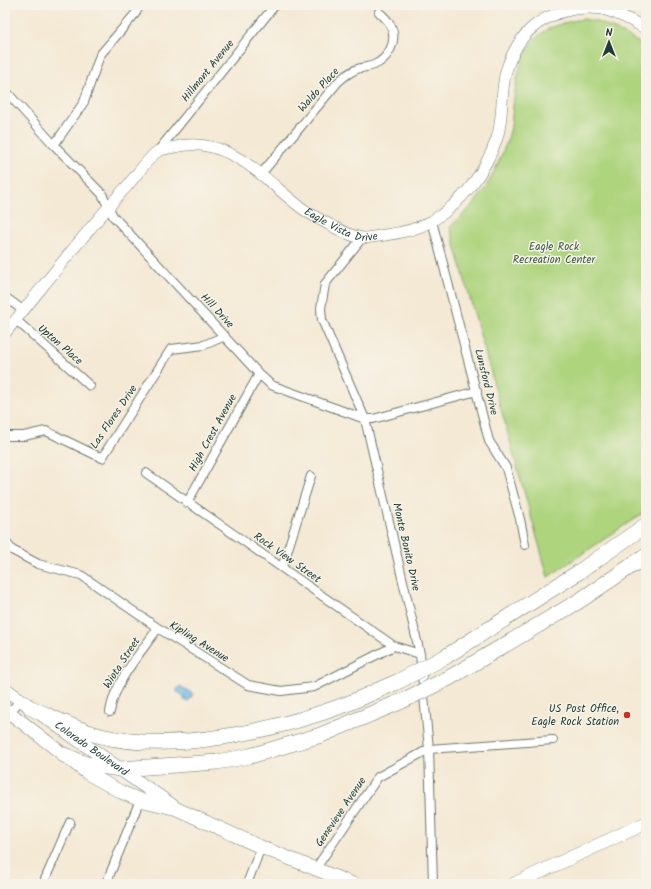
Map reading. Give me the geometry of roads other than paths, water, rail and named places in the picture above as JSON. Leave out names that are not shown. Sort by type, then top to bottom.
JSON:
[{"type":"highway","points":[[25,704],[85,731],[102,736],[148,742],[176,742],[273,727],[346,704],[397,682],[445,657],[579,572],[646,525]]},
{"type":"highway","points":[[64,754],[86,764],[120,769],[216,762],[250,756],[321,735],[402,701],[448,678],[579,601],[646,556]]},
{"type":"main road","name":"Colorado Boulevard","points":[[5,689],[177,809]]},
{"type":"main road","name":"Colorado Boulevard","points":[[7,714],[64,754],[87,773],[140,800],[177,809],[261,847],[316,868],[351,884]]},
{"type":"main road","points":[[514,884],[646,823]]},
{"type":"street","points":[[54,145],[84,102],[100,55],[135,14],[140,5]]},
{"type":"street","name":"Hillmont Avenue","points":[[158,151],[275,5]]},
{"type":"street","name":"Eagle Vista Drive","points":[[158,151],[185,144],[203,145],[232,154],[261,174],[310,214],[344,233],[362,238],[397,234],[423,226],[446,212],[465,194],[480,175],[496,138],[502,116],[506,73],[518,44],[530,29],[545,18],[565,11],[583,8],[609,11],[626,17],[646,29]]},
{"type":"street","name":"Waldo Place","points":[[261,174],[338,82],[350,72],[358,68],[372,66],[387,56],[392,46],[393,36],[391,26],[379,12]]},
{"type":"street","name":"Hill Drive","points":[[5,90],[54,145],[102,194],[113,216],[259,374],[271,385],[365,419],[372,419],[477,391]]},
{"type":"street","points":[[5,333],[108,206],[158,151]]},
{"type":"street","name":"Lunsford Drive","points":[[432,221],[490,445],[506,468],[520,519],[525,545]]},
{"type":"street","name":"Monte Bonito Drive","points":[[362,238],[325,284],[321,308],[322,320],[365,419],[420,654],[429,749],[433,884]]},
{"type":"street","points":[[5,297],[24,311]]},
{"type":"street","name":"Upton Place","points":[[16,320],[90,386]]},
{"type":"street","name":"Las Flores Drive","points":[[5,436],[24,436],[46,431],[102,458],[171,349],[204,345],[225,336]]},
{"type":"street","name":"High Crest Avenue","points":[[188,503],[259,374]]},
{"type":"street","name":"Rock View Street","points":[[146,473],[394,646],[420,654]]},
{"type":"street","points":[[282,568],[311,476]]},
{"type":"street","name":"Kipling Avenue","points":[[5,541],[12,550],[38,564],[81,575],[158,628],[248,685],[281,691],[314,687],[394,646]]},
{"type":"street","name":"Wiota Street","points":[[110,712],[112,700],[121,681],[158,628]]},
{"type":"street","points":[[7,714],[25,704]]},
{"type":"street","points":[[429,749],[553,740]]},
{"type":"street","name":"Genevieve Avenue","points":[[316,868],[378,777],[429,749]]},
{"type":"street","points":[[106,884],[140,800]]},
{"type":"street","points":[[43,884],[70,822]]},
{"type":"street","points":[[247,884],[261,847]]},
{"type":"water","points":[[180,686],[193,694],[188,702],[183,699],[185,697],[176,691]]},
{"type":"place","name":"US Post Office, Eagle Rock Station","points":[[627,715]]},
{"type":"park label","name":"Eagle Rock Recreation Center","points":[[554,253]]}]
